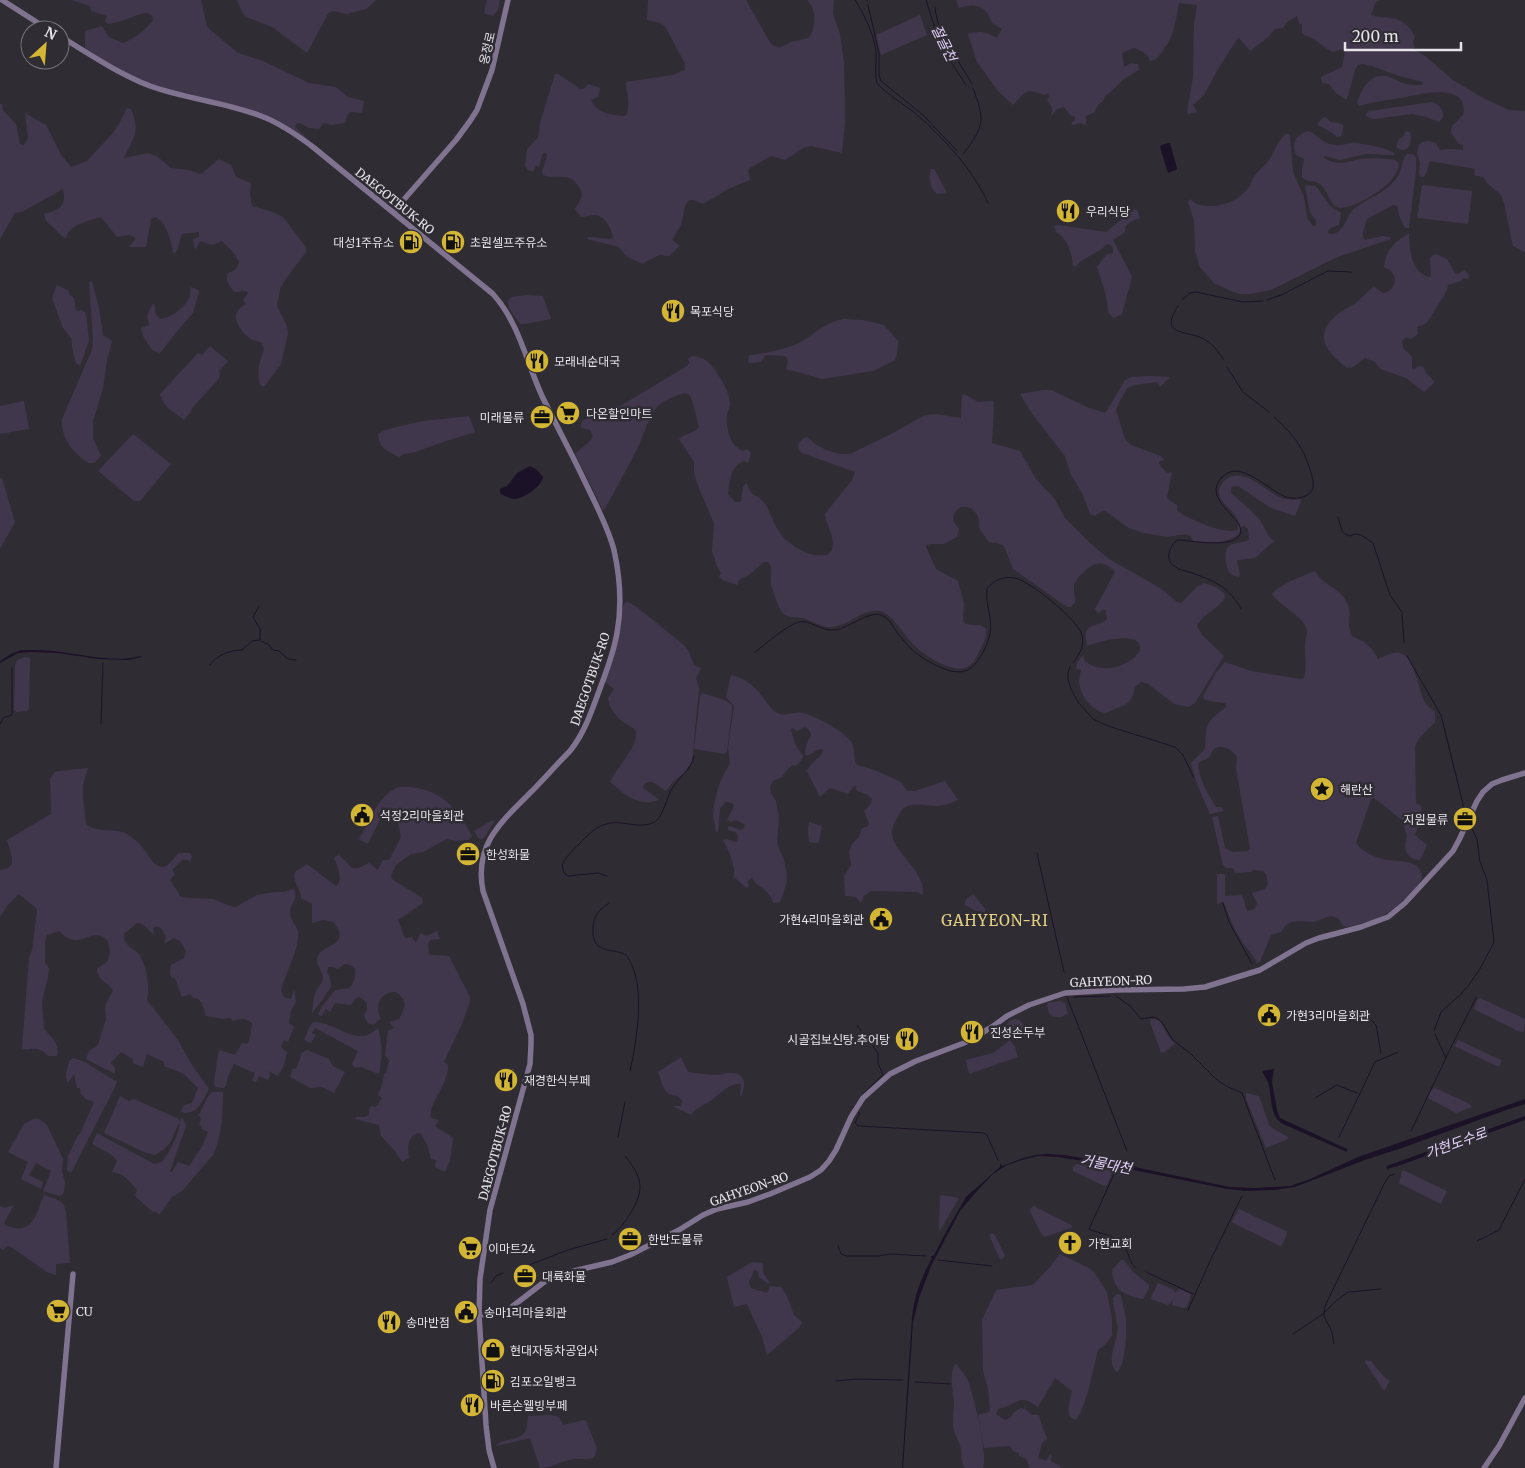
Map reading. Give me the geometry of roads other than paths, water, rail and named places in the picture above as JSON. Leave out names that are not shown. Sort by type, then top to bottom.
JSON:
[{"type":"street","points":[[2,0],[33,20]]},
{"type":"street","name":"옹정로","points":[[392,212],[464,130],[477,110],[492,70],[508,0]]},
{"type":"street","name":"DAEGOTBUK-RO","points":[[70,42],[135,80],[150,86],[248,112],[285,128],[313,147],[493,294],[502,303],[512,319],[536,382],[602,518],[614,550],[619,584],[619,612],[616,639],[585,727],[570,751],[500,823],[488,841],[482,864],[481,881],[483,891],[523,1004],[532,1045],[529,1071],[490,1210],[480,1279],[479,1315],[486,1425],[489,1450],[494,1468]]},
{"type":"street","points":[[380,202],[392,205],[404,199]]},
{"type":"street","points":[[404,199],[400,211],[408,225]]},
{"type":"street","name":"GAHYEON-RO","points":[[479,1315],[501,1313],[514,1306],[552,1276],[620,1259],[679,1230],[703,1215],[794,1185],[821,1170],[839,1144],[851,1117],[863,1098],[890,1074],[916,1060],[964,1043],[1007,1016],[1029,1005],[1065,993],[1116,990],[1184,990],[1206,987],[1260,970],[1306,943],[1319,938],[1361,927],[1388,917],[1405,903],[1453,851],[1476,801],[1483,792],[1492,784],[1525,773]]},
{"type":"street","points":[[56,1468],[73,1274]]},
{"type":"street","points":[[479,1303],[485,1309],[495,1314]]},
{"type":"street","points":[[480,1327],[487,1317],[495,1314]]},
{"type":"street","points":[[1484,1468],[1499,1446],[1525,1398]]},
{"type":"water","points":[[1170,143],[1177,168],[1168,173],[1160,147]]},
{"type":"water","points":[[530,466],[536,469],[543,477],[536,488],[515,499],[500,493],[500,489],[507,486],[517,473]]},
{"type":"water","points":[[21,650],[51,651],[111,659],[142,657],[128,660],[98,659],[58,653],[30,652],[18,653],[0,663],[0,661],[11,654]]},
{"type":"water","points":[[1274,1069],[1272,1082],[1280,1118],[1347,1149],[1347,1152],[1279,1121],[1272,1107],[1268,1084],[1262,1071]]},
{"type":"water","name":"거물대천","points":[[1525,1099],[1525,1104],[1365,1160],[1295,1187],[1274,1190],[1245,1191],[1227,1189],[1114,1166],[1058,1157],[1038,1156],[1007,1165],[993,1174],[960,1211],[931,1266],[919,1298],[913,1323],[902,1468],[912,1317],[917,1294],[932,1258],[930,1257],[934,1255],[966,1197],[1000,1167],[1000,1163],[1002,1166],[1036,1155],[1064,1155],[1131,1166],[1134,1163],[1134,1166],[1139,1168],[1230,1187],[1290,1186],[1358,1157]]},
{"type":"water","name":"가현도수로","points":[[1525,1116],[1525,1120],[1398,1166],[1386,1168],[1387,1166]]},
{"type":"waterway","points":[[855,0],[873,37],[876,51],[877,83],[937,133],[966,167],[988,203]]},
{"type":"waterway","name":"절골천","points":[[926,0],[937,35],[949,59],[966,85]]},
{"type":"waterway","points":[[868,5],[879,53],[879,75],[881,81],[923,115],[957,151]]},
{"type":"waterway","points":[[935,7],[944,38],[972,84]]},
{"type":"waterway","points":[[963,154],[976,136],[981,122],[980,108],[973,88]]},
{"type":"waterway","points":[[1267,300],[1328,271],[1352,272]]},
{"type":"waterway","points":[[1182,300],[1190,293],[1196,292],[1243,302],[1263,301]]},
{"type":"waterway","points":[[1178,306],[1173,315],[1172,327],[1206,340],[1224,360]]},
{"type":"waterway","points":[[1227,367],[1243,392],[1269,412]]},
{"type":"waterway","points":[[1241,609],[1232,595],[1221,586],[1174,566],[1169,560],[1169,552],[1178,540],[1217,543],[1236,539],[1240,533],[1239,524],[1220,502],[1216,490],[1217,484],[1222,477],[1229,472],[1246,473],[1279,494],[1289,498],[1297,498],[1309,494],[1313,488],[1313,479],[1304,454],[1291,434],[1274,417]]},
{"type":"waterway","points":[[1338,517],[1342,531],[1345,534],[1350,536],[1355,534],[1361,535],[1373,543],[1390,595],[1402,612],[1404,643]]},
{"type":"waterway","points":[[755,652],[783,631],[799,622],[807,622],[826,629],[835,630],[864,617],[876,614],[887,618],[911,649],[936,666],[952,671],[965,671],[978,661],[990,634],[991,623],[987,589],[1003,578],[1015,578],[1042,593],[1079,628],[1083,643],[1073,663]]},
{"type":"waterway","points":[[210,665],[216,658],[233,651],[242,650],[252,641],[260,640],[260,629],[253,617],[259,606]]},
{"type":"waterway","points":[[261,641],[269,645],[273,650],[279,651],[288,659],[296,660]]},
{"type":"waterway","points":[[1407,656],[1441,715],[1466,816]]},
{"type":"waterway","points":[[101,724],[103,663]]},
{"type":"waterway","points":[[1070,667],[1068,680],[1071,689],[1078,702],[1093,719],[1108,726],[1175,747],[1183,755],[1194,778]]},
{"type":"waterway","points":[[0,724],[3,718],[12,715],[12,668]]},
{"type":"waterway","points":[[607,876],[598,873],[568,876],[564,873],[562,865],[585,838],[602,825],[612,823],[644,825],[656,821],[661,815],[673,787],[688,769],[694,756]]},
{"type":"waterway","points":[[1434,1031],[1441,1012],[1469,985],[1494,942],[1487,880],[1480,862],[1477,839],[1469,823]]},
{"type":"waterway","points":[[1037,853],[1064,972]]},
{"type":"waterway","points":[[609,903],[595,918],[593,936],[600,947],[626,955],[636,980],[639,1011],[630,1071]]},
{"type":"waterway","points":[[1223,903],[1229,922],[1252,964]]},
{"type":"waterway","points":[[1074,997],[1110,996]]},
{"type":"waterway","points":[[1116,996],[1130,1006],[1141,1019],[1154,1017],[1158,1019],[1173,1040],[1191,1054],[1216,1079],[1242,1093],[1275,1180]]},
{"type":"waterway","points":[[1067,997],[1127,1151]]},
{"type":"waterway","points":[[1446,1057],[1476,998]]},
{"type":"waterway","points":[[1370,1019],[1376,1025],[1381,1053]]},
{"type":"waterway","points":[[853,1108],[864,1093],[883,1075],[878,1063],[878,1053],[857,1025]]},
{"type":"waterway","points":[[1411,1131],[1446,1058],[1435,1034]]},
{"type":"waterway","points":[[1339,1137],[1375,1062],[1398,1052]]},
{"type":"waterway","points":[[1315,1098],[1337,1085],[1357,1093]]},
{"type":"waterway","points":[[618,1137],[625,1102]]},
{"type":"waterway","points":[[858,1112],[860,1113],[855,1123],[859,1126],[984,1133],[987,1135],[998,1160]]},
{"type":"waterway","points":[[612,1235],[630,1214],[640,1191],[638,1178],[625,1156]]},
{"type":"waterway","name":"거물대천","points":[[1115,1172],[1089,1229],[1113,1237],[1122,1243],[1136,1268]]},
{"type":"waterway","points":[[1334,1344],[1332,1332],[1324,1316],[1325,1306],[1384,1184],[1389,1176],[1395,1174]]},
{"type":"waterway","points":[[1477,1241],[1499,1230],[1525,1179]]},
{"type":"waterway","points":[[1188,1310],[1242,1196]]},
{"type":"waterway","points":[[529,1265],[568,1250],[607,1239]]},
{"type":"waterway","points":[[838,1246],[841,1254],[847,1256],[890,1254],[926,1256]]},
{"type":"waterway","points":[[938,1260],[992,1266]]},
{"type":"waterway","points":[[1146,1272],[1193,1294]]},
{"type":"waterway","points":[[491,1283],[496,1276],[503,1273]]},
{"type":"waterway","points":[[1293,1334],[1323,1314],[1348,1292],[1381,1289]]},
{"type":"waterway","points":[[836,1381],[856,1379],[903,1380]]},
{"type":"waterway","points":[[915,1382],[950,1384]]},
{"type":"place","name":"우리식당","points":[[1068,211]]},
{"type":"place","name":"대성1주유소","points":[[411,242]]},
{"type":"place","name":"초원셀프주유소","points":[[453,242]]},
{"type":"place","name":"목포식당","points":[[673,311]]},
{"type":"place","name":"모래네순대국","points":[[537,361]]},
{"type":"place","name":"다온할인마트","points":[[568,413]]},
{"type":"place","name":"미래물류","points":[[542,417]]},
{"type":"place","name":"해란산","points":[[1322,789]]},
{"type":"place","name":"석정2리마을회관","points":[[362,815]]},
{"type":"place","name":"지원물류","points":[[1465,819]]},
{"type":"place","name":"한성화물","points":[[468,854]]},
{"type":"place","name":"가현4리마을회관","points":[[881,919]]},
{"type":"place","name":"가현3리마을회관","points":[[1269,1015]]},
{"type":"place","name":"진성손두부","points":[[972,1032]]},
{"type":"place","name":"시골집보신탕.추어탕","points":[[907,1039]]},
{"type":"place","name":"재경한식부페","points":[[506,1080]]},
{"type":"place","name":"한반도물류","points":[[630,1239]]},
{"type":"place","name":"가현교회","points":[[1070,1243]]},
{"type":"place","name":"이마트24","points":[[470,1248]]},
{"type":"place","name":"대륙화물","points":[[525,1276]]},
{"type":"place","name":"CU","points":[[58,1311]]},
{"type":"place","name":"송마1리마을회관","points":[[466,1312]]},
{"type":"place","name":"송마반점","points":[[389,1322]]},
{"type":"place","name":"현대자동차공업사","points":[[493,1350]]},
{"type":"place","name":"김포오일뱅크","points":[[493,1381]]},
{"type":"place","name":"바른손웰빙부페","points":[[472,1405]]},
{"type":"district","name":"GAHYEON-RI","points":[[995,920]]}]
